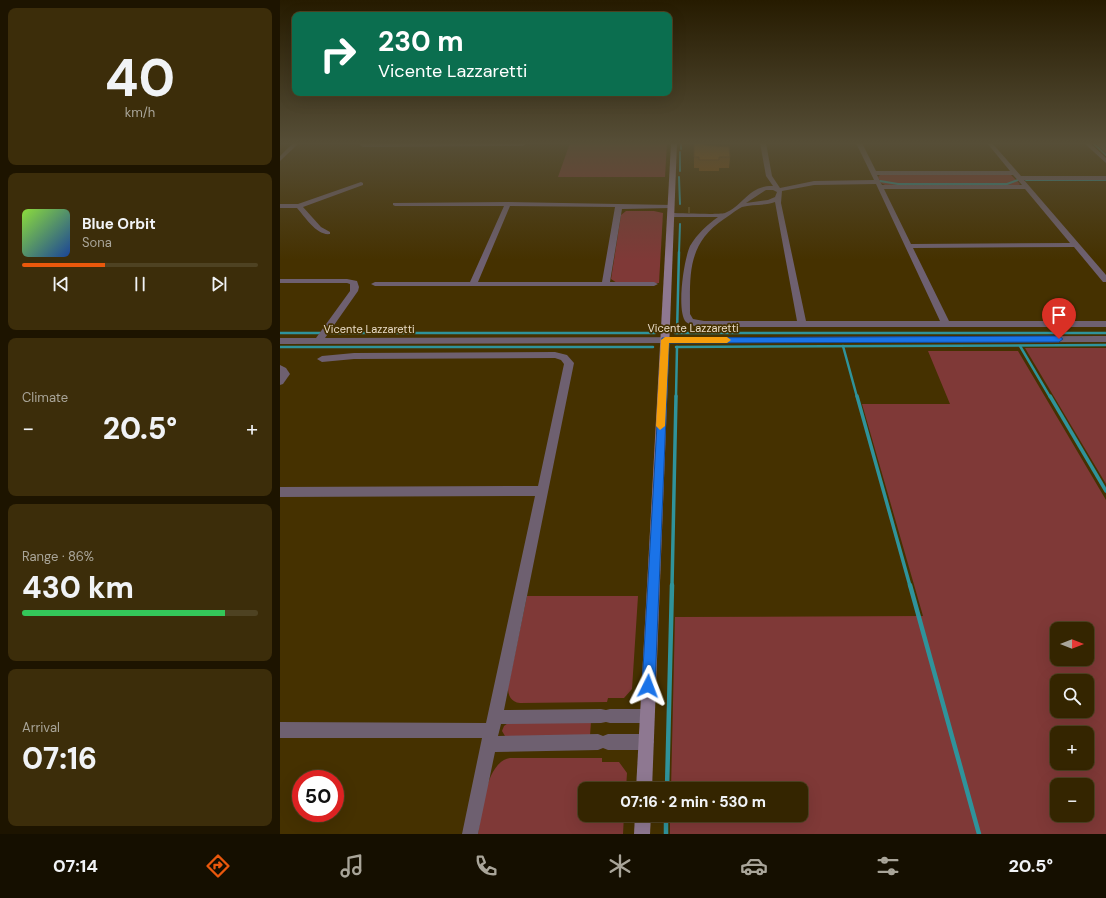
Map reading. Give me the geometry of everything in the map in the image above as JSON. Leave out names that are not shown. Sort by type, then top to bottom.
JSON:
[{"type":"main road","points":[[644,782],[672,182]]},
{"type":"main road","points":[[642,834],[643,822]]},
{"type":"street","points":[[767,182],[764,188],[703,233],[691,250],[688,265],[686,314],[688,319],[694,323],[1106,324]]},
{"type":"street","points":[[772,182],[777,191],[802,324]]},
{"type":"street","points":[[777,191],[813,185],[852,182]]},
{"type":"street","points":[[878,182],[946,324]]},
{"type":"street","points":[[1023,182],[1106,280]]},
{"type":"street","points":[[280,206],[299,206],[361,184]]},
{"type":"street","points":[[764,188],[773,187],[777,191]]},
{"type":"street","points":[[395,204],[612,204],[619,207],[652,206],[671,212],[730,212],[761,203],[771,202],[777,191]]},
{"type":"street","points":[[761,203],[774,206],[780,213]]},
{"type":"street","points":[[473,284],[508,204]]},
{"type":"street","points":[[299,206],[319,228],[328,233]]},
{"type":"street","points":[[606,284],[619,207]]},
{"type":"street","points":[[671,212],[720,208],[730,212]]},
{"type":"street","points":[[908,246],[1077,246]]},
{"type":"street","points":[[280,281],[344,281],[354,283],[356,286],[318,341]]},
{"type":"street","points":[[375,284],[654,284]]},
{"type":"street","name":"Vicente Lazzaretti","points":[[280,341],[1106,339]]},
{"type":"street","points":[[322,359],[354,356],[555,355],[564,357],[569,366],[470,834]]},
{"type":"street","points":[[280,368],[285,374],[280,382]]},
{"type":"street","points":[[280,492],[542,491]]},
{"type":"street","points":[[492,731],[605,716],[647,716]]},
{"type":"street","points":[[280,730],[492,731],[603,742],[646,742]]},
{"type":"shaded area","points":[[880,182],[1018,182],[1020,184],[885,185]]},
{"type":"shaded area","points":[[626,211],[654,211],[663,213],[659,283],[617,283],[611,279],[621,215]]},
{"type":"shaded area","points":[[1025,348],[1106,348],[1106,484]]},
{"type":"shaded area","points":[[928,351],[1018,351],[1106,500],[1106,834],[670,834],[670,822],[808,822],[808,782],[671,782],[675,617],[923,616],[862,404],[950,404]]},
{"type":"shaded area","points":[[527,596],[638,596],[632,689],[624,698],[608,698],[607,702],[520,703],[512,700],[509,696],[508,687]]},
{"type":"shaded area","points":[[591,721],[590,736],[505,736],[502,731],[504,726],[508,723]]},
{"type":"shaded area","points":[[510,758],[602,758],[602,762],[619,762],[627,773],[626,782],[578,782],[578,822],[624,822],[623,834],[478,834],[483,802],[490,778],[495,769],[502,762]]},
{"type":"waterway","points":[[679,182],[680,204]]},
{"type":"waterway","points":[[886,182],[898,184],[1007,184],[1013,182]]},
{"type":"waterway","points":[[679,253],[680,224]]},
{"type":"waterway","points":[[677,333],[679,252]]},
{"type":"waterway","points":[[280,333],[320,333]]},
{"type":"waterway","points":[[331,333],[655,333]]},
{"type":"waterway","points":[[677,333],[1106,333]]},
{"type":"waterway","points":[[843,346],[1106,345]]},
{"type":"waterway","points":[[676,347],[843,346]]},
{"type":"waterway","points":[[843,346],[857,397]]},
{"type":"waterway","points":[[1020,346],[1050,397]]},
{"type":"waterway","points":[[280,347],[653,347]]},
{"type":"waterway","points":[[676,397],[677,347]]},
{"type":"waterway","points":[[672,586],[676,396]]},
{"type":"waterway","points":[[857,396],[910,586]]},
{"type":"waterway","points":[[1050,396],[1106,491]]},
{"type":"waterway","points":[[667,782],[672,585]]},
{"type":"waterway","points":[[910,585],[979,834]]},
{"type":"waterway","points":[[666,822],[666,834]]},
{"type":"slow traffic","points":[[660,426],[665,340],[727,340]]},
{"type":"route","points":[[648,686],[665,340],[1059,339]]}]
